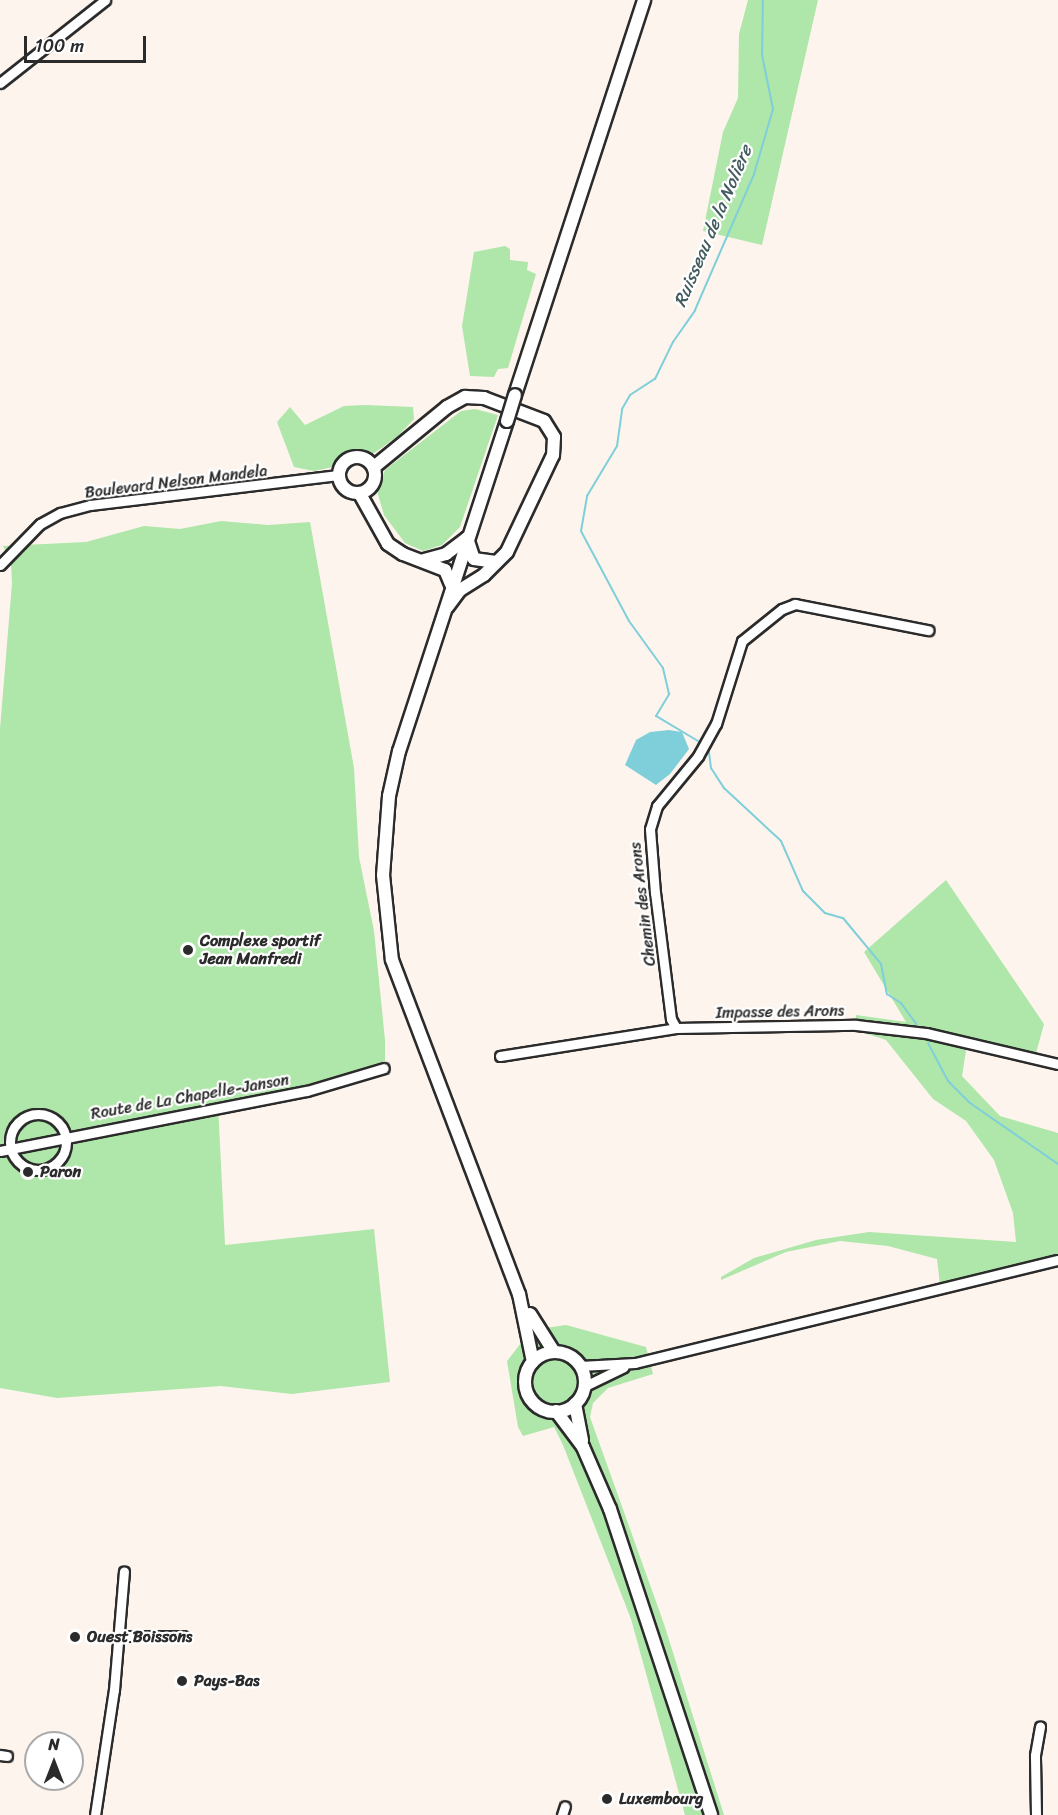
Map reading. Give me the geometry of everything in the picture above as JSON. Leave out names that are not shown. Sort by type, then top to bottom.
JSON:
[{"type":"main road","points":[[533,1362],[519,1294],[408,1010],[392,960],[385,916],[383,857],[389,796],[399,751],[451,585],[644,0]]},
{"type":"main road","points":[[374,467],[447,407],[465,397],[484,398],[544,421],[554,437],[553,455],[507,552],[460,590],[443,613]]},
{"type":"main road","points":[[360,494],[374,484],[374,467],[365,459],[352,457],[342,464],[338,475],[348,491],[360,494],[388,544],[403,554],[424,560],[445,570],[451,585]]},
{"type":"main road","points":[[424,560],[446,554],[467,538]]},
{"type":"main road","points":[[467,538],[474,559],[496,562]]},
{"type":"main road","points":[[519,1294],[554,1352]]},
{"type":"main road","points":[[575,1404],[556,1411],[541,1408],[527,1392],[526,1376],[533,1362],[554,1352],[569,1355],[580,1366],[585,1386],[575,1404],[583,1447],[610,1509],[711,1815]]},
{"type":"main road","points":[[556,1411],[583,1447]]},
{"type":"street","points":[[0,83],[105,0]]},
{"type":"street","name":"Boulevard Nelson Mandela","points":[[0,565],[40,524],[60,513],[90,505],[338,475]]},
{"type":"street","name":"Chemin des Arons","points":[[676,1028],[671,1018],[650,830],[657,806],[698,756],[716,724],[742,641],[782,609],[795,604],[928,630]]},
{"type":"street","name":"Impasse des Arons","points":[[500,1056],[676,1028],[856,1025],[926,1033],[1058,1064]]},
{"type":"street","name":"Route de La Chapelle-Janson","points":[[0,1151],[66,1136],[307,1091],[384,1068]]},
{"type":"street","points":[[38,1113],[56,1120],[66,1136],[58,1161],[43,1169],[26,1167],[10,1147],[10,1137],[20,1120],[38,1113]]},
{"type":"street","points":[[580,1366],[635,1363],[1058,1260]]},
{"type":"street","points":[[585,1386],[635,1363]]},
{"type":"street","points":[[95,1815],[119,1636],[124,1571]]},
{"type":"street","points":[[119,1636],[183,1636]]},
{"type":"street","points":[[1036,1815],[1035,1755],[1040,1726]]},
{"type":"green space","points":[[748,0],[818,0],[762,245],[703,231],[723,132],[738,98],[739,34]]},
{"type":"green space","points":[[505,246],[510,249],[510,260],[528,262],[527,270],[536,274],[508,368],[498,369],[494,377],[470,376],[462,326],[474,252]]},
{"type":"green space","points":[[344,406],[413,407],[414,419],[398,436],[370,456],[348,454],[333,467],[314,471],[294,467],[277,422],[290,407],[305,425]]},
{"type":"green space","points":[[475,409],[498,415],[460,527],[442,545],[423,551],[405,543],[384,515],[377,491],[385,470],[461,411]]},
{"type":"green space","name":"Complexe sportif Jean Manfredi","points":[[221,521],[268,525],[310,522],[354,768],[359,857],[374,931],[385,1040],[385,1061],[290,1090],[218,1105],[225,1245],[374,1229],[390,1382],[292,1394],[221,1386],[57,1398],[0,1388],[0,729],[12,583],[11,563],[3,546],[86,542],[144,526],[180,529]]},
{"type":"green space","points":[[946,880],[1044,1024],[1036,1053],[968,1038],[962,1076],[1000,1116],[1058,1133],[1058,1267],[941,1294],[937,1259],[888,1246],[840,1241],[786,1252],[721,1280],[721,1277],[754,1258],[816,1240],[869,1232],[1016,1242],[1013,1213],[994,1160],[966,1121],[933,1099],[886,1040],[855,1030],[856,1015],[906,1022],[864,952]]},
{"type":"green space","points":[[566,1325],[646,1347],[653,1374],[608,1388],[593,1403],[590,1417],[664,1624],[724,1815],[685,1815],[631,1619],[563,1445],[554,1427],[523,1436],[518,1427],[507,1361],[531,1330]]},
{"type":"water","points":[[669,730],[682,732],[689,749],[670,774],[656,785],[625,765],[636,740],[650,732]]},
{"type":"waterway","name":"Ruisseau de la Nolière","points":[[698,741],[656,716],[669,694],[663,668],[629,621],[581,531],[587,496],[617,446],[622,409],[630,395],[655,379],[673,342],[695,310],[754,174],[773,109],[762,55],[763,0]]},
{"type":"waterway","name":"Ruisseau de la Nolière","points":[[709,752],[711,768],[724,788],[781,841],[803,891],[825,913],[843,918],[881,964],[887,994],[901,1003],[916,1024]]},
{"type":"waterway","name":"Ruisseau de la Nolière","points":[[928,1043],[948,1081],[970,1103],[1058,1164]]},
{"type":"place","name":"Complexe sportif Jean Manfredi","points":[[188,950]]},
{"type":"place","name":"Paron","points":[[28,1172]]},
{"type":"place","name":"Ouest Boissons","points":[[75,1637]]},
{"type":"place","name":"Pays-Bas","points":[[182,1681]]},
{"type":"place","name":"Luxembourg","points":[[607,1799]]}]
